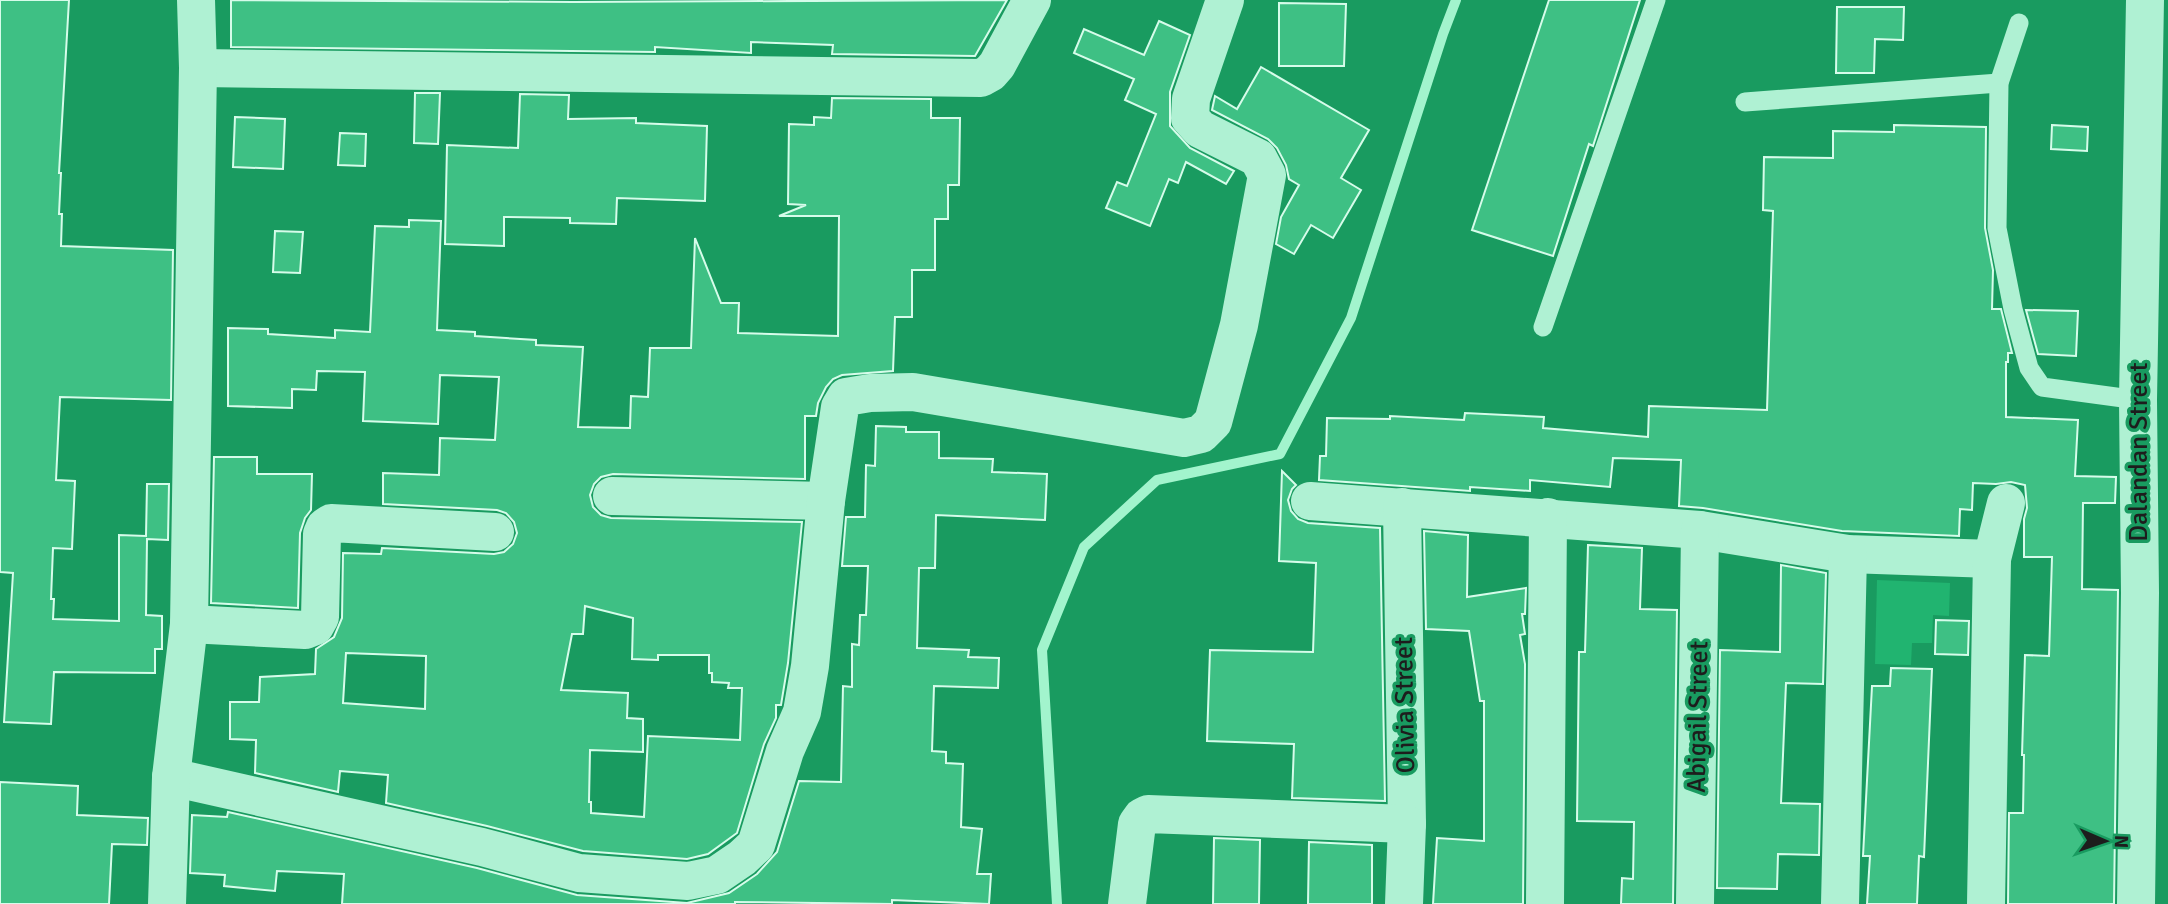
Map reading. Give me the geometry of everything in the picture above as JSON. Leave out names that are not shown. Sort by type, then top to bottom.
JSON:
[{"type":"street","points":[[167,904],[171,777],[189,624],[198,68],[196,0]]},
{"type":"street","points":[[198,68],[981,78],[997,65],[1032,0]]},
{"type":"street","points":[[171,777],[482,847],[579,873],[688,881],[717,875],[742,858],[756,845],[785,751],[802,712],[810,666],[826,501],[839,407],[846,397],[870,393],[913,392],[1184,438],[1201,434],[1213,422],[1239,325],[1267,175],[1258,158],[1200,129],[1190,118],[1191,100],[1225,0]]},
{"type":"street","name":"Dalandan Street","points":[[2136,904],[2154,594],[2137,400],[2145,0]]},
{"type":"street","points":[[612,496],[826,501]]},
{"type":"street","points":[[1310,500],[1700,530],[1848,554],[1992,559]]},
{"type":"street","points":[[1986,904],[1992,559],[2006,503]]},
{"type":"street","name":"Olivia Street","points":[[1402,507],[1407,824],[1405,904]]},
{"type":"street","points":[[1545,904],[1548,517]]},
{"type":"street","points":[[189,624],[305,630],[315,626],[320,617],[322,534],[325,527],[331,523],[495,532]]},
{"type":"street","name":"Abigail Street","points":[[1695,904],[1700,530]]},
{"type":"street","points":[[1840,904],[1848,554]]},
{"type":"street","points":[[1127,904],[1137,824],[1148,814],[1407,824]]},
{"type":"lane","points":[[1543,327],[1656,0]]},
{"type":"lane","points":[[2018,23],[1999,83],[1997,228],[2013,309],[2029,368],[2042,387],[2137,400]]},
{"type":"lane","points":[[1745,102],[1999,83]]},
{"type":"green space","points":[[1877,580],[1950,583],[1949,616],[1933,615],[1932,643],[1912,643],[1911,665],[1875,664]]},
{"type":"building","points":[[0,0],[69,0],[59,173],[61,246],[173,250],[171,400],[60,397],[56,480],[75,481],[72,549],[53,548],[51,599],[54,599],[53,619],[119,621],[119,535],[146,536],[147,484],[169,484],[168,540],[147,539],[146,615],[162,616],[162,649],[155,649],[155,673],[54,672],[51,724],[4,722],[13,573],[0,572]]},
{"type":"building","points":[[231,0],[1007,0],[975,56],[832,54],[833,45],[751,42],[751,53],[655,47],[655,52],[231,47]]},
{"type":"building","points":[[1549,0],[1640,0],[1593,146],[1589,144],[1553,256],[1472,230]]},
{"type":"building","points":[[1279,3],[1346,4],[1344,66],[1279,66]]},
{"type":"building","points":[[1837,7],[1904,7],[1903,40],[1875,39],[1874,73],[1836,73]]},
{"type":"building","points":[[1159,21],[1190,35],[1170,92],[1170,126],[1190,148],[1234,171],[1226,184],[1186,162],[1178,183],[1169,179],[1150,226],[1106,208],[1117,182],[1127,186],[1156,114],[1125,100],[1134,79],[1074,53],[1084,29],[1144,55]]},
{"type":"building","points":[[1261,67],[1369,130],[1341,178],[1361,190],[1333,238],[1311,225],[1294,254],[1276,244],[1281,217],[1299,185],[1289,179],[1286,165],[1277,148],[1268,139],[1212,110],[1215,96],[1237,109]]},
{"type":"building","points":[[415,93],[440,93],[438,144],[414,143]]},
{"type":"building","points":[[520,94],[569,95],[568,119],[636,118],[636,123],[707,126],[705,201],[617,198],[616,224],[570,223],[570,218],[504,217],[504,246],[445,244],[447,145],[518,148]]},
{"type":"building","points":[[832,98],[931,99],[931,118],[960,118],[959,185],[948,185],[948,219],[935,219],[935,270],[912,270],[912,317],[895,317],[893,371],[842,375],[833,379],[826,387],[818,403],[816,416],[805,416],[805,479],[613,474],[601,477],[594,484],[590,495],[593,507],[601,515],[611,518],[802,522],[788,663],[781,705],[776,705],[776,718],[764,744],[737,833],[708,854],[687,859],[583,851],[386,803],[388,775],[340,771],[338,792],[255,773],[256,740],[230,739],[230,702],[259,702],[260,677],[315,674],[316,649],[334,637],[342,618],[343,553],[381,554],[382,548],[494,554],[504,552],[513,544],[517,533],[514,522],[506,513],[497,510],[383,504],[383,473],[439,475],[440,438],[495,440],[499,377],[440,375],[438,424],[363,421],[365,372],[317,371],[316,390],[292,389],[292,408],[228,406],[228,328],[268,329],[268,334],[335,338],[335,330],[370,332],[375,226],[409,227],[409,220],[441,221],[437,330],[475,332],[475,336],[536,340],[536,345],[583,347],[578,427],[630,428],[631,396],[648,397],[650,348],[691,348],[695,238],[721,303],[739,303],[738,333],[838,336],[839,216],[779,216],[806,205],[788,204],[789,124],[814,125],[814,117],[831,118]],"holes":[[[585,606],[633,618],[632,659],[658,660],[658,655],[709,655],[712,682],[729,683],[728,688],[742,688],[740,740],[648,736],[644,817],[591,813],[590,750],[643,752],[643,719],[627,718],[628,693],[561,690],[572,634],[583,634]],[[346,653],[426,656],[425,709],[343,703]]]},
{"type":"building","points":[[235,117],[285,119],[283,169],[233,167]]},
{"type":"building","points":[[1894,125],[1986,127],[1985,228],[1993,270],[1992,309],[2001,309],[2012,353],[2008,353],[2006,362],[2006,417],[2078,420],[2075,476],[2116,477],[2115,503],[2083,503],[2082,589],[2118,590],[2114,904],[2008,904],[2009,813],[2023,813],[2025,655],[2049,656],[2052,557],[2024,557],[2024,519],[2027,508],[2025,485],[2011,482],[1973,483],[1972,510],[1960,509],[1959,536],[1842,531],[1679,506],[1681,460],[1613,458],[1610,487],[1530,480],[1530,491],[1470,487],[1470,491],[1319,480],[1320,456],[1326,456],[1327,418],[1390,419],[1390,416],[1464,420],[1465,413],[1544,417],[1543,428],[1648,437],[1649,406],[1767,410],[1773,211],[1763,210],[1764,157],[1833,158],[1833,131],[1894,132]]},
{"type":"building","points":[[2052,125],[2088,127],[2087,151],[2051,149]]},
{"type":"building","points":[[340,133],[366,134],[365,166],[338,165]]},
{"type":"building","points":[[275,231],[303,232],[300,273],[273,272]]},
{"type":"building","points":[[2026,310],[2078,311],[2076,356],[2038,354]]},
{"type":"building","points":[[876,426],[906,427],[906,432],[939,432],[939,458],[993,459],[992,472],[1047,474],[1045,520],[936,515],[935,568],[919,568],[917,648],[969,650],[968,657],[999,658],[998,688],[934,686],[932,751],[946,752],[946,763],[963,764],[961,827],[982,829],[977,874],[991,874],[989,904],[892,900],[892,904],[342,904],[344,874],[277,871],[275,891],[224,886],[225,875],[190,873],[192,815],[227,817],[228,812],[477,868],[577,895],[687,903],[729,893],[757,874],[777,852],[799,781],[841,782],[843,686],[852,687],[852,644],[859,645],[860,615],[866,615],[868,566],[842,566],[846,517],[865,517],[866,465],[875,466]]},
{"type":"building","points":[[214,457],[257,457],[257,474],[312,474],[311,510],[300,533],[298,608],[211,603]]},
{"type":"building","points":[[1282,471],[1296,485],[1288,500],[1291,511],[1298,519],[1308,523],[1380,528],[1385,801],[1292,798],[1294,744],[1207,741],[1210,650],[1313,652],[1316,563],[1279,561]]},
{"type":"building","points":[[1424,531],[1468,535],[1467,597],[1526,588],[1525,614],[1522,614],[1525,634],[1520,635],[1525,664],[1523,904],[1433,904],[1437,838],[1484,841],[1484,701],[1480,701],[1469,631],[1426,629]]},
{"type":"building","points":[[1588,545],[1642,548],[1640,609],[1677,610],[1673,904],[1621,904],[1622,878],[1633,879],[1634,822],[1577,821],[1579,652],[1585,652]]},
{"type":"building","points":[[1781,565],[1826,573],[1823,684],[1786,683],[1781,803],[1820,804],[1819,855],[1778,854],[1777,889],[1717,888],[1720,650],[1780,652]]},
{"type":"building","points":[[1936,620],[1969,621],[1968,655],[1935,654]]},
{"type":"building","points":[[1891,668],[1932,669],[1924,857],[1919,856],[1917,904],[1867,904],[1870,856],[1863,856],[1872,686],[1890,686]]},
{"type":"building","points":[[0,782],[78,786],[77,815],[148,818],[147,845],[112,844],[109,904],[0,904]]},
{"type":"building","points":[[1214,838],[1260,840],[1259,904],[1213,904]]},
{"type":"building","points":[[1309,842],[1372,845],[1372,904],[1308,904]]},
{"type":"waterway","points":[[1057,904],[1042,650],[1084,547],[1157,480],[1280,454],[1351,318],[1456,0]]}]
